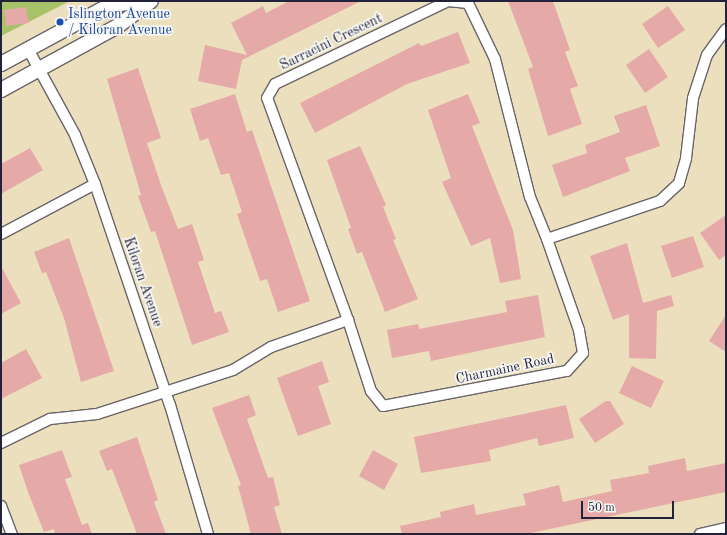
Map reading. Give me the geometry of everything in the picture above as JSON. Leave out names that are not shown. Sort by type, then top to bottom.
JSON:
[{"type":"main road","points":[[1,64],[108,6],[141,1]]},
{"type":"main road","points":[[1,90],[118,26],[152,1]]},
{"type":"street","name":"Sarracini Crescent","points":[[348,320],[267,98],[275,84],[448,2],[468,3],[496,59],[530,197],[546,240]]},
{"type":"street","points":[[546,240],[660,201],[679,182],[686,158],[693,98],[707,54],[726,29]]},
{"type":"street","name":"Kiloran Avenue","points":[[28,49],[75,135],[95,184],[165,390],[208,534]]},
{"type":"street","points":[[1,234],[95,184]]},
{"type":"street","name":"Charmaine Road","points":[[348,320],[371,391],[383,406],[567,371],[583,353],[579,330],[546,240]]},
{"type":"street","points":[[1,443],[50,419],[97,414],[165,390],[233,370],[271,347],[348,320]]},
{"type":"street","points":[[1,506],[12,534]]},
{"type":"street","points":[[700,534],[726,528]]},
{"type":"green space","points":[[1,1],[70,1],[1,36]]},
{"type":"building","points":[[289,1],[361,1],[242,60],[236,89],[198,81],[205,45],[247,55],[231,23],[263,6],[266,13]]},
{"type":"building","points":[[508,1],[553,1],[570,50],[565,52],[578,86],[570,89],[582,124],[548,136],[528,69],[533,67]]},
{"type":"building","points":[[668,6],[685,30],[658,48],[642,24]]},
{"type":"building","points":[[26,7],[29,23],[6,26],[4,10]]},
{"type":"building","points":[[458,32],[470,63],[407,84],[315,133],[300,103],[419,43],[421,46]]},
{"type":"building","points":[[649,49],[668,77],[645,93],[626,65]]},
{"type":"building","points":[[138,68],[161,138],[147,143],[162,188],[178,229],[192,224],[204,260],[198,262],[215,313],[221,311],[229,332],[192,345],[155,231],[151,232],[138,196],[141,195],[107,79]]},
{"type":"building","points":[[235,94],[247,132],[252,130],[310,301],[278,312],[267,279],[260,281],[237,214],[242,212],[229,173],[221,175],[208,138],[200,141],[190,109]]},
{"type":"building","points":[[468,94],[480,123],[472,126],[513,230],[521,279],[500,283],[490,238],[471,246],[442,182],[451,178],[428,110]]},
{"type":"building","points":[[646,105],[660,146],[625,158],[630,171],[563,197],[552,165],[587,153],[585,145],[620,132],[614,116]]},
{"type":"building","points":[[360,146],[386,205],[383,207],[396,239],[393,240],[418,299],[385,312],[362,252],[357,254],[348,229],[351,228],[327,160]]},
{"type":"building","points":[[30,148],[43,170],[1,194],[1,164]]},
{"type":"building","points":[[726,215],[726,255],[719,260],[700,233]]},
{"type":"building","points":[[693,236],[704,267],[672,278],[661,246]]},
{"type":"building","points":[[69,238],[114,371],[81,382],[64,318],[46,272],[42,273],[34,252]]},
{"type":"building","points":[[627,243],[643,303],[671,295],[674,306],[657,311],[656,359],[629,358],[629,314],[613,320],[590,256]]},
{"type":"building","points":[[1,266],[21,303],[1,314]]},
{"type":"building","points":[[538,295],[545,337],[431,361],[429,351],[392,358],[387,330],[418,324],[419,329],[507,312],[505,301]]},
{"type":"building","points":[[726,315],[726,352],[709,341]]},
{"type":"building","points":[[26,349],[42,378],[1,399],[1,363]]},
{"type":"building","points":[[322,361],[329,382],[318,386],[331,424],[298,436],[277,378]]},
{"type":"building","points":[[632,366],[664,381],[651,408],[619,393]]},
{"type":"building","points":[[249,395],[256,415],[247,419],[268,478],[273,477],[280,505],[274,507],[282,534],[251,534],[238,486],[241,485],[212,408]]},
{"type":"building","points":[[606,401],[610,401],[624,424],[595,443],[579,419]]},
{"type":"building","points":[[566,405],[574,438],[539,446],[537,438],[489,450],[491,461],[421,473],[414,437]]},
{"type":"building","points":[[137,437],[158,500],[154,502],[166,534],[137,534],[112,469],[107,471],[99,451]]},
{"type":"building","points":[[62,450],[72,477],[65,479],[82,525],[88,523],[92,534],[55,534],[54,529],[44,532],[28,492],[19,465]]},
{"type":"building","points":[[373,450],[398,464],[384,490],[359,476]]},
{"type":"building","points":[[685,458],[687,471],[726,463],[726,492],[526,534],[402,534],[400,526],[441,517],[440,512],[474,504],[476,515],[526,505],[523,494],[559,485],[563,502],[612,491],[610,480],[649,473],[648,466]]},
{"type":"place","name":"Islington Avenue / Kiloran Avenue","points":[[60,22]]}]
